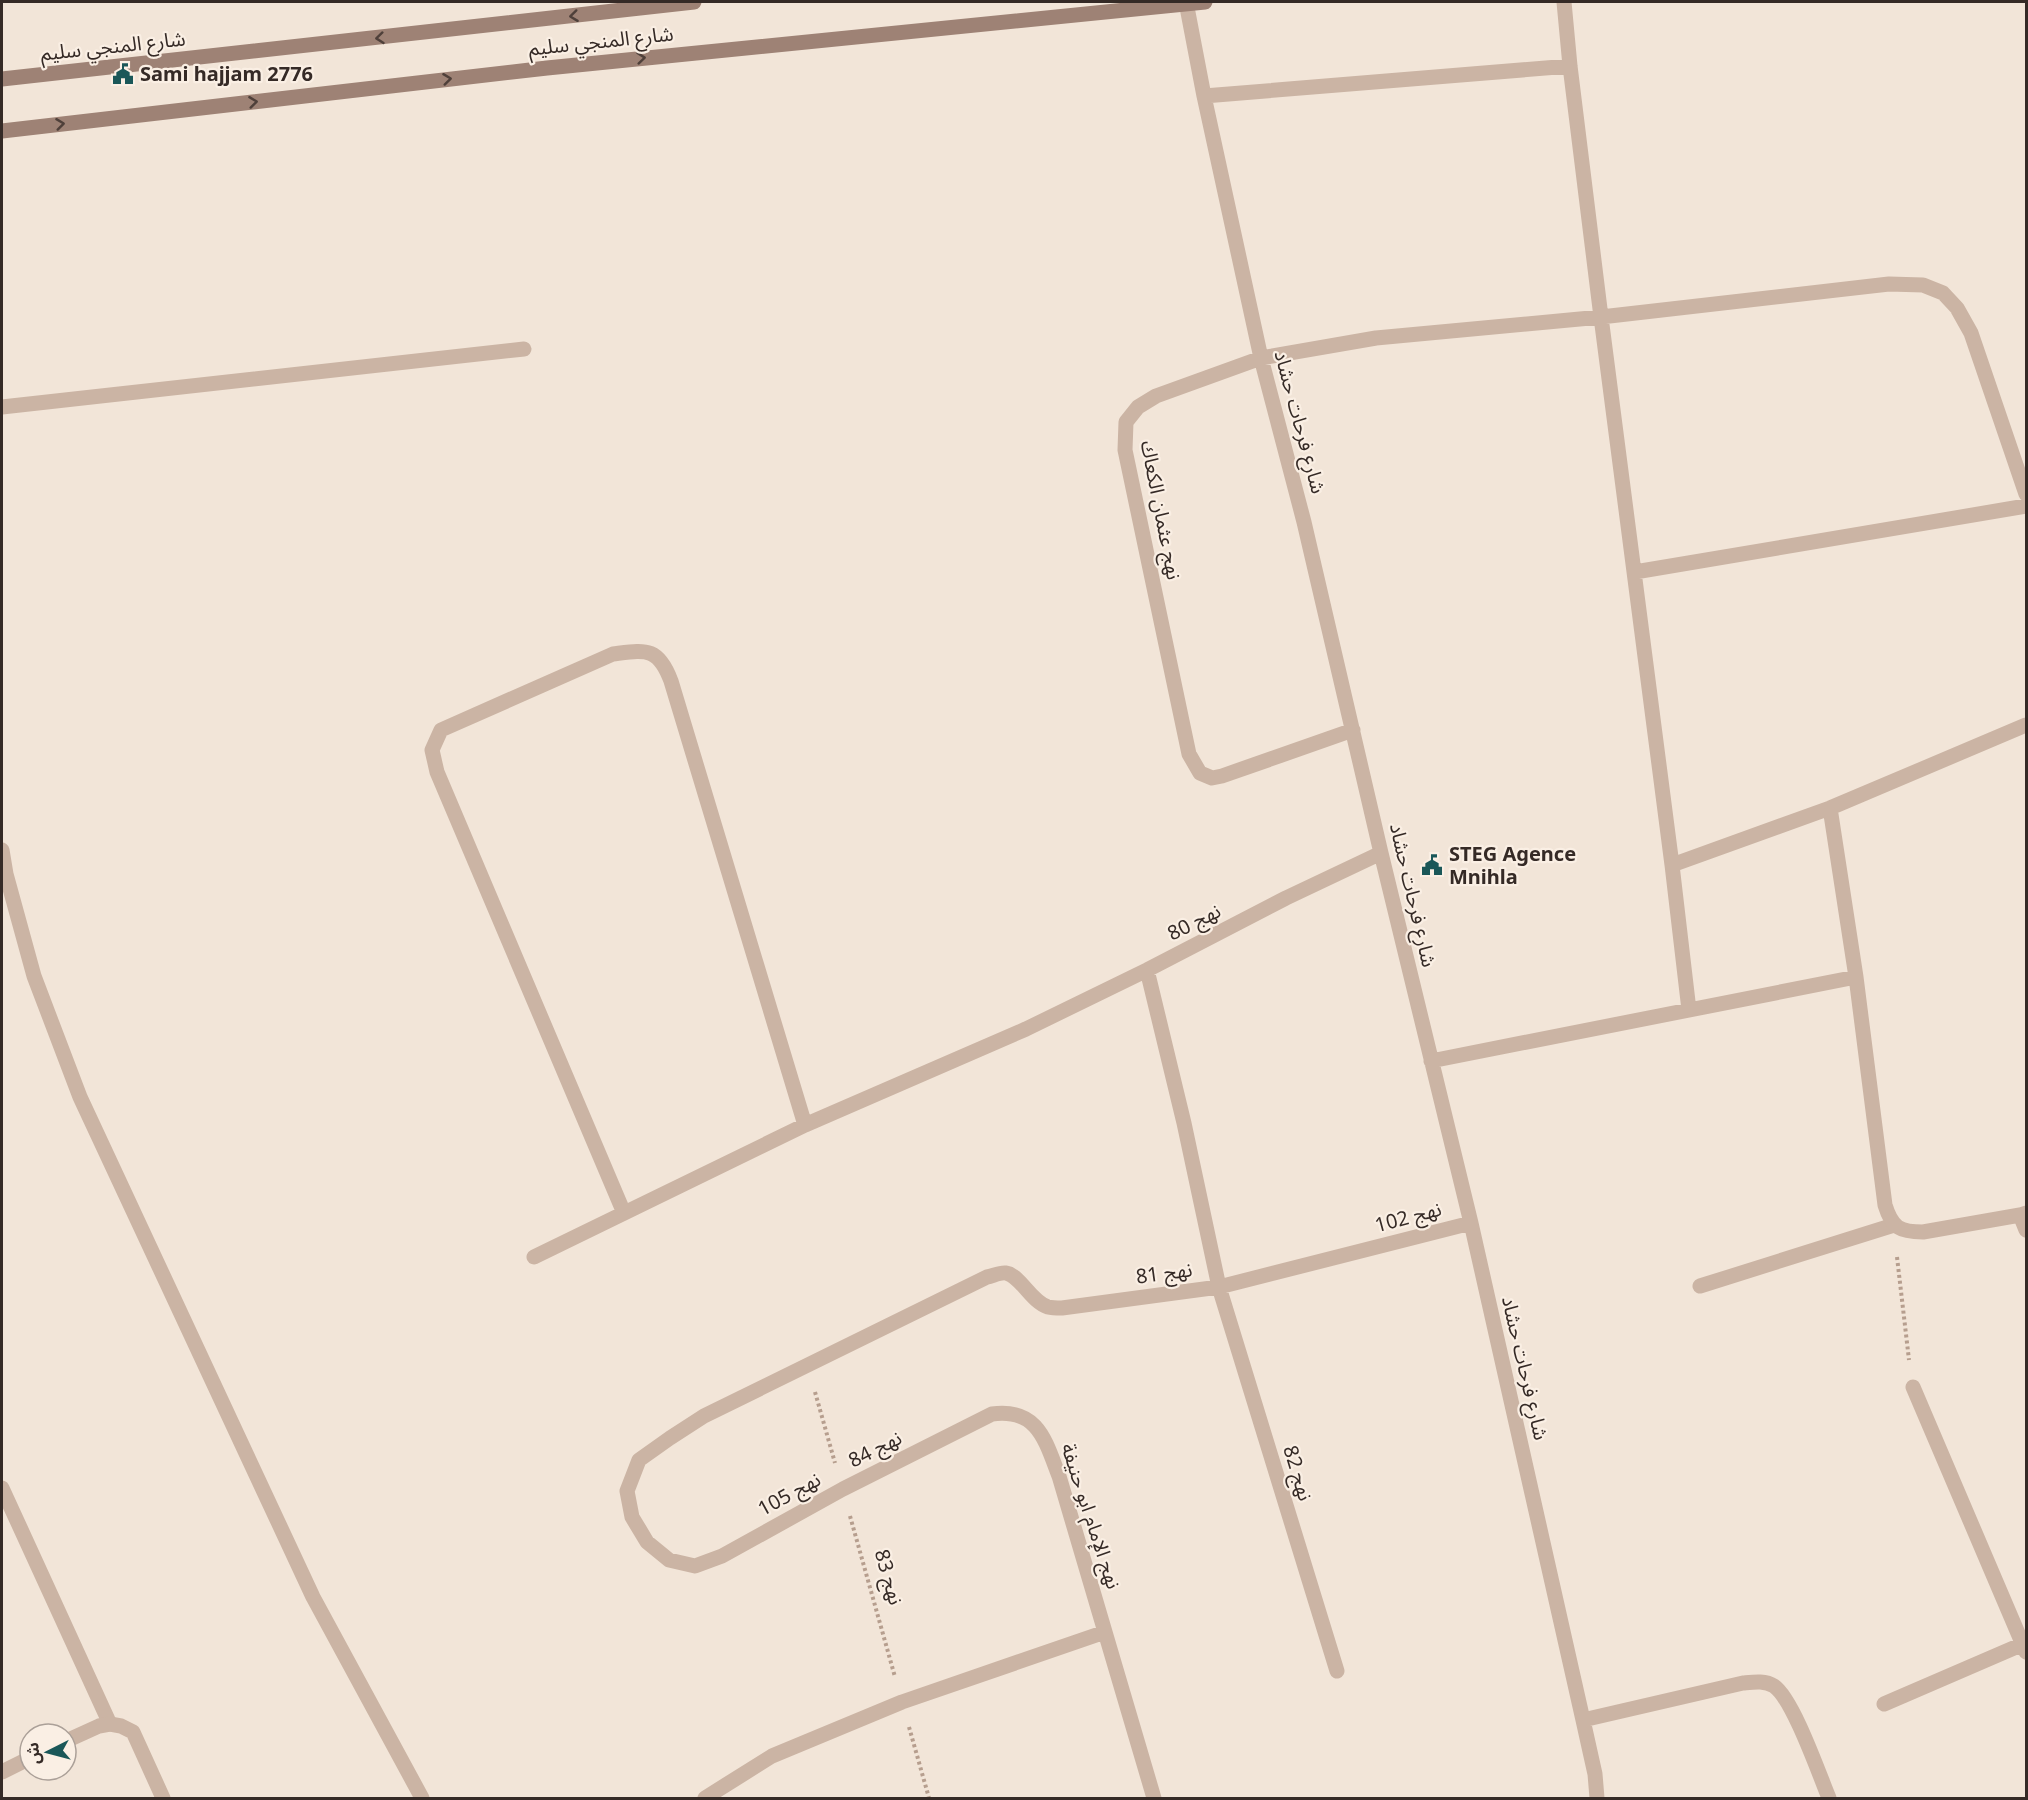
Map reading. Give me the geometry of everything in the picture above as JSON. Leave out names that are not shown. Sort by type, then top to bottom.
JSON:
[{"type":"main road","name":"شارع المنجي سليم","points":[[2,79],[694,2]]},
{"type":"main road","name":"شارع المنجي سليم","points":[[2,131],[547,68],[1186,2],[1205,2]]},
{"type":"street","name":"شارع فرحات حشاد","points":[[1186,2],[1261,358],[1304,522],[1381,853],[1471,1222],[1595,1774],[1597,1798]]},
{"type":"street","points":[[1564,2],[1601,317],[1689,1010]]},
{"type":"street","points":[[1204,96],[1570,66]]},
{"type":"street","name":"نهج عثمان الكعاك","points":[[1353,730],[1222,776],[1212,778],[1200,773],[1190,754],[1125,450],[1126,422],[1138,407],[1156,396],[1261,358],[1376,338],[1601,317],[1889,284],[1923,285],[1942,293],[1957,308],[1971,333],[2026,494]]},
{"type":"street","points":[[2,406],[524,349]]},
{"type":"street","points":[[1635,572],[2026,506]]},
{"type":"street","points":[[624,1213],[437,772],[432,750],[441,729],[613,654],[640,650],[656,655],[665,666],[671,681],[805,1125]]},
{"type":"street","points":[[1672,864],[1830,808],[2026,725]]},
{"type":"street","points":[[1830,808],[1856,977],[1885,1205],[1894,1225],[1909,1232],[1923,1232],[2023,1214],[2026,1230]]},
{"type":"street","points":[[2,850],[6,874],[34,976],[80,1097],[313,1598],[422,1798]]},
{"type":"street","name":"نهج 80","points":[[534,1257],[805,1125],[1026,1029],[1286,898],[1381,853]]},
{"type":"street","name":"نهج 82","points":[[1147,970],[1184,1124],[1219,1287],[1337,1671]]},
{"type":"street","points":[[1431,1061],[1856,977]]},
{"type":"street","name":"نهج 102","points":[[1356,1252],[1471,1222]]},
{"type":"street","points":[[1700,1286],[1894,1225]]},
{"type":"street","name":"نهج 81","points":[[808,1366],[987,1277],[1008,1273],[1032,1298],[1047,1307],[1062,1308],[1219,1287],[1356,1252]]},
{"type":"street","name":"نهج 105","points":[[808,1366],[705,1416],[639,1460],[627,1491],[632,1517],[647,1542],[669,1560],[695,1566],[722,1557],[843,1489]]},
{"type":"street","points":[[1884,1704],[2025,1648],[1913,1387]]},
{"type":"street","name":"نهج الإمام ابو حنيفة","points":[[992,1414],[1009,1412],[1027,1417],[1045,1440],[1059,1476],[1154,1798]]},
{"type":"street","name":"نهج 84","points":[[843,1489],[992,1414]]},
{"type":"street","points":[[2,1488],[110,1724]]},
{"type":"street","points":[[705,1798],[772,1756],[902,1702],[1105,1632]]},
{"type":"street","points":[[1583,1720],[1743,1683],[1758,1681],[1772,1684],[1784,1694],[1793,1712],[1829,1798]]},
{"type":"street","points":[[78,1736],[99,1726],[110,1724],[133,1732],[163,1798]]},
{"type":"street","points":[[2,1772],[18,1764]]},
{"type":"path","points":[[1894,1225],[1913,1387]]},
{"type":"path","name":"نهج 83","points":[[808,1366],[929,1798]]},
{"type":"place","name":"Sami hajjam 2776","points":[[123,74]]},
{"type":"place","name":"STEG Agence Mnihla","points":[[1432,865]]}]
